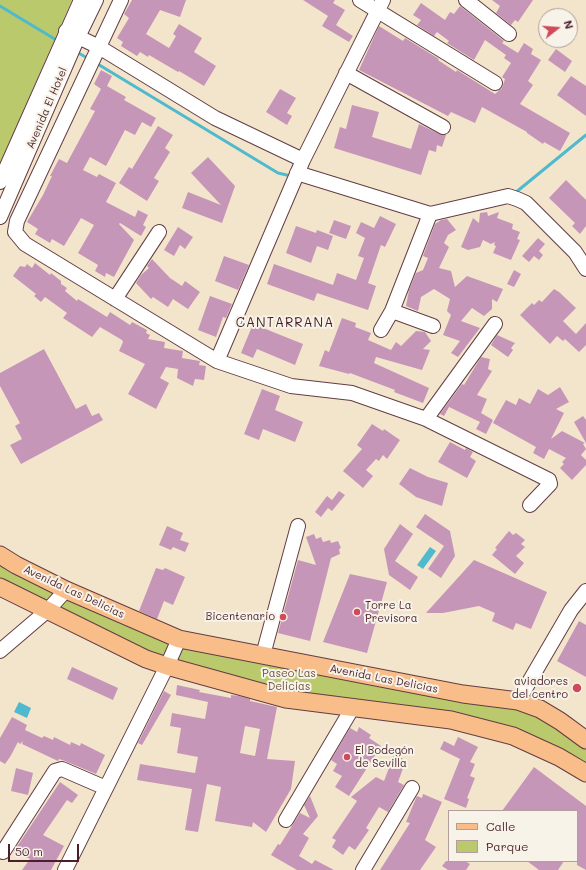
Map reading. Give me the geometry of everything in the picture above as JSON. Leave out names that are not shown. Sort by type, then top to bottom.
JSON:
[{"type":"main road","name":"Avenida Las Delicias","points":[[0,555],[16,565],[66,590],[179,639],[463,694],[518,701],[540,709],[560,721],[586,740]]},
{"type":"main road","points":[[0,587],[146,659],[167,666],[286,699],[451,720],[512,736],[559,757],[586,774]]},
{"type":"street","name":"Avenida El Hotel","points":[[0,217],[69,42],[81,0]]},
{"type":"street","name":"Avenida El Hotel","points":[[0,182],[69,42],[96,0]]},
{"type":"street","points":[[121,0],[17,221],[15,232],[25,244],[217,361],[291,386],[352,393],[426,419],[548,480],[550,484],[530,506]]},
{"type":"street","points":[[360,0],[380,5],[495,83]]},
{"type":"street","points":[[466,0],[509,34]]},
{"type":"street","points":[[217,361],[303,160],[380,5]]},
{"type":"street","points":[[69,42],[215,118],[303,160]]},
{"type":"street","points":[[346,73],[443,127]]},
{"type":"street","points":[[296,176],[340,186],[430,214],[508,196],[526,204],[574,252],[586,270]]},
{"type":"street","points":[[381,330],[392,311],[430,214]]},
{"type":"street","points":[[115,299],[159,232]]},
{"type":"street","points":[[392,311],[433,326]]},
{"type":"street","points":[[426,419],[494,324]]},
{"type":"street","points":[[263,656],[298,526]]},
{"type":"street","points":[[0,651],[48,610],[66,590]]},
{"type":"street","points":[[518,701],[571,610],[586,591]]},
{"type":"street","points":[[65,870],[179,639]]},
{"type":"street","points":[[286,820],[353,707]]},
{"type":"street","points":[[3,852],[55,771],[62,769],[106,788]]},
{"type":"street","points":[[363,870],[412,788]]},
{"type":"green space","points":[[0,0],[72,0],[0,164]]},
{"type":"green space","name":"Paseo Las Delicias","points":[[0,555],[179,639],[518,701],[586,740],[586,775],[513,736],[286,699],[167,666],[0,587]]},
{"type":"water","points":[[430,547],[436,551],[423,569],[417,565]]},
{"type":"water","points":[[19,702],[31,708],[27,718],[14,712]]},
{"type":"building","points":[[132,0],[186,0],[180,17],[160,10],[146,34],[169,48],[176,36],[173,34],[179,24],[202,38],[194,52],[216,66],[204,86],[149,55],[148,57],[140,52],[137,56],[121,46],[123,42],[117,38],[129,18],[124,14]]},
{"type":"building","points":[[303,0],[335,0],[333,3],[345,10],[336,25],[353,36],[349,42],[322,26],[328,16]]},
{"type":"building","points":[[492,0],[533,0],[518,22],[515,20],[511,25],[496,13],[500,6]]},
{"type":"building","points":[[421,3],[445,20],[450,12],[454,14],[460,6],[504,41],[502,43],[518,53],[524,43],[533,49],[531,54],[541,60],[528,81],[533,85],[520,104],[570,133],[560,151],[544,142],[543,144],[527,132],[482,107],[475,123],[451,112],[448,116],[359,70],[379,26],[403,41],[405,38],[439,59],[438,60],[456,72],[457,70],[495,94],[502,88],[505,79],[502,77],[511,63],[504,58],[506,55],[485,40],[474,60],[447,43],[449,41],[437,32],[434,36],[417,25],[421,20],[413,15]]},
{"type":"building","points":[[556,49],[572,61],[565,72],[548,60]]},
{"type":"building","points":[[101,70],[112,76],[107,86],[126,97],[124,100],[156,118],[151,127],[142,122],[135,135],[125,130],[106,166],[90,157],[83,170],[97,177],[99,174],[116,183],[106,202],[135,217],[138,210],[148,215],[143,225],[146,227],[141,236],[120,223],[119,224],[134,240],[114,277],[106,273],[105,277],[95,271],[98,265],[78,253],[94,225],[81,218],[64,246],[52,239],[50,243],[35,234],[38,229],[27,222],[43,195],[52,176],[50,176],[59,159],[67,163],[95,111],[90,109],[101,89],[94,84]]},
{"type":"building","points":[[571,76],[586,86],[586,116],[557,95]]},
{"type":"building","points":[[280,89],[296,98],[287,113],[292,116],[287,125],[266,112]]},
{"type":"building","points":[[352,105],[379,112],[372,137],[411,149],[419,124],[439,134],[446,135],[442,147],[437,145],[436,152],[429,150],[421,175],[334,148],[340,127],[346,129]]},
{"type":"building","points":[[158,126],[173,135],[165,148],[170,152],[154,178],[159,181],[147,201],[119,183],[129,167],[132,169]]},
{"type":"building","points":[[208,157],[235,186],[222,223],[182,208],[188,192],[221,205],[191,173]]},
{"type":"building","points":[[566,180],[586,200],[586,226],[580,234],[572,226],[575,223],[549,198]]},
{"type":"building","points":[[487,212],[488,216],[499,212],[497,218],[513,224],[512,229],[520,232],[517,239],[520,240],[511,260],[493,253],[496,246],[494,245],[495,242],[491,244],[483,240],[480,247],[468,250],[461,247],[473,218],[479,223],[480,213]]},
{"type":"building","points":[[380,216],[396,224],[385,247],[381,245],[368,283],[376,286],[368,310],[317,293],[314,301],[267,284],[274,264],[333,285],[337,273],[356,280],[364,258],[358,256],[365,238],[356,233],[361,222],[374,228]]},
{"type":"building","points":[[447,219],[456,230],[448,235],[444,243],[449,247],[439,268],[451,271],[455,287],[467,276],[503,289],[497,302],[492,299],[492,309],[484,316],[472,308],[461,321],[480,328],[458,357],[451,353],[460,341],[443,335],[451,315],[447,311],[450,299],[434,289],[421,297],[418,311],[406,306],[409,290],[416,273],[423,270],[428,258],[423,256],[435,224],[441,220]]},
{"type":"building","points":[[334,220],[351,226],[346,239],[329,233]]},
{"type":"building","points":[[296,226],[316,233],[317,230],[333,236],[328,250],[317,246],[311,263],[286,253]]},
{"type":"building","points":[[178,227],[193,237],[185,249],[180,245],[174,256],[164,250]]},
{"type":"building","points":[[538,238],[545,244],[539,251],[543,255],[539,260],[534,256],[529,262],[522,256]]},
{"type":"building","points":[[224,256],[249,265],[238,290],[215,281]]},
{"type":"building","points":[[152,259],[170,278],[182,286],[185,281],[200,292],[188,309],[173,299],[168,307],[153,297],[151,299],[136,283],[141,275],[149,268],[147,266]]},
{"type":"building","points":[[35,263],[50,275],[51,273],[61,281],[61,284],[67,288],[65,291],[77,301],[78,299],[107,317],[110,312],[130,325],[132,322],[147,330],[146,333],[150,335],[148,339],[165,342],[164,348],[183,351],[182,358],[200,361],[199,365],[206,366],[204,380],[195,379],[193,386],[177,378],[178,369],[166,367],[160,378],[169,383],[156,409],[128,394],[145,364],[119,351],[123,342],[122,340],[100,327],[92,337],[63,318],[67,313],[45,297],[41,302],[34,296],[36,294],[13,276],[20,266],[25,267],[27,264],[32,268]]},
{"type":"building","points":[[514,270],[521,274],[514,287],[507,284]]},
{"type":"building","points":[[554,289],[576,308],[563,321],[576,334],[586,323],[586,345],[579,352],[565,339],[563,341],[557,336],[550,344],[520,315],[532,303],[534,305],[539,300],[542,302]]},
{"type":"building","points":[[210,296],[232,304],[226,318],[223,317],[216,337],[198,330]]},
{"type":"building","points":[[342,318],[356,323],[355,327],[371,333],[368,340],[391,350],[396,342],[401,346],[416,331],[425,332],[431,341],[423,349],[430,350],[422,370],[376,357],[374,363],[429,388],[423,403],[394,392],[395,390],[350,373],[319,366],[325,350],[329,352]]},
{"type":"building","points":[[253,324],[303,344],[295,365],[257,349],[253,358],[241,353]]},
{"type":"building","points":[[497,335],[515,343],[511,348],[513,350],[508,357],[491,345]]},
{"type":"building","points":[[44,349],[76,409],[86,404],[92,416],[99,413],[103,420],[21,464],[10,445],[22,439],[15,426],[20,423],[0,386],[0,373]]},
{"type":"building","points":[[481,357],[490,359],[488,369],[492,371],[477,395],[487,399],[481,413],[493,420],[486,434],[476,429],[480,422],[449,407],[444,416],[440,414],[462,384],[464,385]]},
{"type":"building","points":[[560,387],[569,402],[556,409],[564,413],[551,439],[562,431],[585,443],[583,444],[586,449],[581,455],[586,460],[586,465],[572,480],[560,468],[564,464],[562,462],[566,458],[549,449],[544,459],[533,453],[536,447],[493,423],[506,400],[516,405],[519,398],[530,404],[538,389],[548,395]]},
{"type":"building","points":[[262,389],[280,396],[275,410],[303,422],[295,442],[263,429],[259,440],[244,434]]},
{"type":"building","points":[[583,416],[586,420],[586,443],[574,422]]},
{"type":"building","points":[[372,424],[383,431],[384,429],[400,440],[387,459],[383,455],[379,461],[376,459],[366,470],[373,476],[363,488],[343,471],[362,449],[357,445]]},
{"type":"building","points":[[450,442],[465,450],[466,448],[473,452],[470,457],[476,461],[467,478],[438,462]]},
{"type":"building","points":[[410,468],[428,477],[448,483],[442,506],[416,497],[399,484]]},
{"type":"building","points":[[339,491],[345,495],[332,511],[328,508],[321,517],[315,512],[327,496],[332,500]]},
{"type":"building","points":[[425,514],[450,531],[455,556],[441,578],[428,569],[444,546],[416,527]]},
{"type":"building","points":[[400,524],[413,534],[395,561],[418,577],[410,590],[389,575],[384,549]]},
{"type":"building","points":[[167,526],[183,533],[180,540],[189,543],[185,552],[173,547],[171,550],[159,545]]},
{"type":"building","points":[[509,531],[513,535],[516,533],[525,540],[521,544],[525,547],[516,556],[524,563],[515,574],[492,555],[497,549],[495,548]]},
{"type":"building","points":[[314,534],[316,539],[321,537],[323,542],[330,540],[331,543],[338,541],[341,548],[339,549],[340,554],[331,558],[310,641],[278,633],[298,560],[316,565],[306,537]]},
{"type":"building","points":[[474,560],[547,592],[531,629],[516,623],[513,630],[492,621],[495,613],[479,606],[443,613],[426,613]]},
{"type":"building","points":[[156,568],[163,570],[165,568],[185,577],[173,605],[164,601],[157,619],[139,611]]},
{"type":"building","name":"Torre La Previsora","points":[[350,574],[387,582],[367,653],[323,642]]},
{"type":"building","points":[[579,621],[586,625],[586,677],[557,661]]},
{"type":"building","points":[[72,667],[118,688],[113,700],[67,679]]},
{"type":"building","points":[[177,685],[200,690],[199,692],[231,698],[231,695],[239,696],[250,699],[250,701],[277,707],[267,759],[295,761],[291,789],[266,832],[253,822],[252,827],[215,821],[221,787],[207,784],[198,832],[185,830],[192,789],[137,780],[140,764],[195,773],[198,757],[177,753],[181,728],[170,726],[172,713],[205,719],[208,702],[176,695]],"holes":[[[245,726],[260,729],[255,756],[240,753]]]},
{"type":"building","points":[[164,691],[171,695],[142,745],[138,743]]},
{"type":"building","points":[[12,717],[27,725],[25,730],[42,738],[44,736],[53,740],[54,737],[70,745],[71,742],[80,746],[81,743],[105,755],[96,774],[65,761],[59,759],[58,761],[22,744],[23,741],[20,744],[18,742],[5,764],[0,761],[0,738]]},
{"type":"building","points":[[359,727],[371,735],[369,738],[381,746],[349,796],[335,787],[342,776],[333,771],[337,764],[331,760],[350,728],[357,732]]},
{"type":"building","points":[[458,737],[478,747],[470,762],[475,764],[470,776],[475,778],[467,798],[469,799],[466,808],[444,799],[460,759],[440,749],[444,741],[454,746]]},
{"type":"building","points":[[394,755],[406,760],[398,782],[404,785],[388,812],[379,807],[366,828],[369,830],[355,850],[349,846],[343,855],[332,847],[336,840],[332,838],[357,801],[351,797],[376,777],[384,781]]},
{"type":"building","points":[[534,767],[586,806],[586,870],[577,865],[578,810],[503,810]]},
{"type":"building","points":[[16,768],[33,773],[28,795],[11,791]]},
{"type":"building","points":[[60,782],[78,795],[72,803],[67,800],[43,835],[64,846],[51,870],[22,870],[30,859],[14,851]]},
{"type":"building","points":[[423,794],[442,802],[425,840],[436,847],[420,870],[380,870],[410,823],[406,822],[417,796],[422,798]]},
{"type":"building","points":[[310,796],[318,816],[303,834],[309,838],[299,856],[312,864],[315,860],[334,870],[297,870],[271,855],[278,844],[280,845],[300,813],[310,818],[304,805]]},
{"type":"building","points":[[446,861],[467,862],[470,864],[466,870],[448,870],[442,866]]},
{"type":"building","points":[[528,862],[563,862],[558,870],[539,870]]},
{"type":"waterway","points":[[0,6],[58,41]]},
{"type":"waterway","points":[[75,51],[89,59]]},
{"type":"waterway","points":[[96,63],[278,173],[291,176]]},
{"type":"waterway","points":[[515,193],[586,135]]},
{"type":"place","name":"Torre La Previsora","points":[[357,612]]},
{"type":"place","name":"Bicentenario","points":[[283,617]]},
{"type":"place","name":"aviadores del centro","points":[[577,688]]},
{"type":"place","name":"El Bodegón de Sevilla","points":[[347,757]]},
{"type":"district","name":"CANTARRANA","points":[[285,323]]}]
